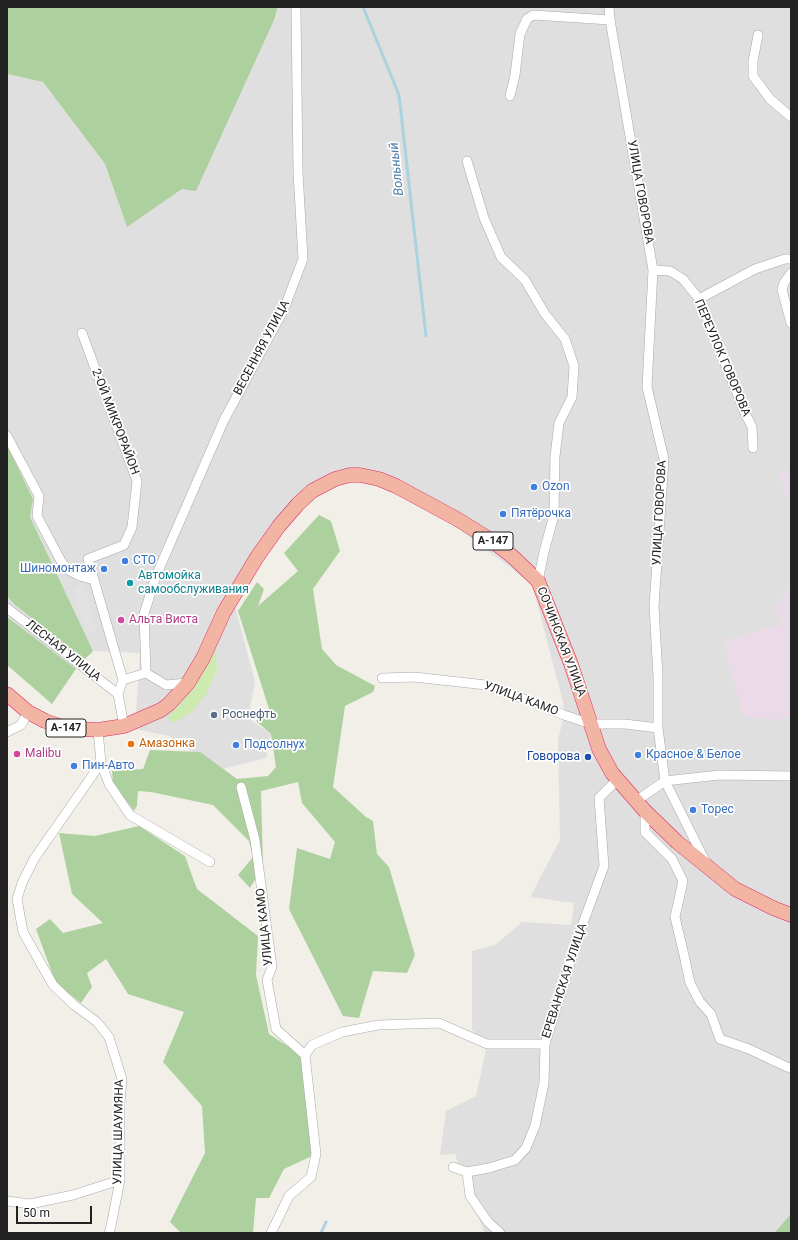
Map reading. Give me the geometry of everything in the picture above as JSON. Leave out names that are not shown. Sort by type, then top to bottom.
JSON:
[{"type":"highway","name":"СОЧИНСКАЯ УЛИЦА","points":[[130,724],[165,707],[188,683],[203,658],[224,612],[257,557],[274,532],[298,504],[312,491],[334,479],[350,474],[360,475],[396,486],[457,519],[494,542],[513,557],[538,581],[571,664],[599,750],[617,780],[677,842],[735,890],[773,908],[791,914]]},
{"type":"highway","name":"А-147","points":[[7,694],[28,712],[44,721],[66,728],[98,730],[130,724]]},
{"type":"street","name":"ВЕСЕННЯЯ УЛИЦА","points":[[146,673],[144,614],[156,576],[224,420],[284,309],[303,259],[298,172],[296,7]]},
{"type":"street","name":"УЛИЦА ГОВОРОВА","points":[[609,7],[653,270],[647,387],[664,460],[654,606],[658,677],[658,728],[665,781],[709,869]]},
{"type":"street","points":[[510,96],[520,34],[527,19],[533,15],[610,20]]},
{"type":"street","points":[[758,35],[753,61],[753,76],[770,99],[791,117]]},
{"type":"street","points":[[467,161],[484,218],[501,257],[525,280],[545,314],[565,339],[574,366],[572,397],[559,423],[555,456],[554,515],[538,581]]},
{"type":"street","points":[[699,299],[755,268],[785,259],[791,259]]},
{"type":"street","name":"ПЕРЕУЛОК ГОВОРОВА","points":[[653,270],[670,271],[683,279],[699,299],[752,428],[753,448]]},
{"type":"street","points":[[791,273],[784,283],[782,290],[791,323]]},
{"type":"street","name":"2-ОЙ МИКРОРАЙОН","points":[[82,333],[137,481],[132,527],[124,545],[88,559],[123,680]]},
{"type":"street","points":[[7,436],[39,496],[38,516],[62,563],[70,571],[94,580]]},
{"type":"street","name":"ЛЕСНАЯ УЛИЦА","points":[[7,608],[118,694]]},
{"type":"street","points":[[130,724],[118,694],[123,680],[146,673],[166,685],[188,683]]},
{"type":"street","name":"УЛИЦА КАМО","points":[[382,678],[414,677],[486,685],[590,724],[625,724],[658,728]]},
{"type":"street","points":[[7,732],[21,724],[28,712]]},
{"type":"street","points":[[98,730],[101,763],[109,784],[130,815],[210,862]]},
{"type":"street","name":"УЛИЦА ШАУМЯНА","points":[[101,763],[34,859],[22,883],[17,899],[23,932],[53,985],[74,1005],[97,1022],[109,1037],[122,1079],[120,1180],[109,1233]]},
{"type":"street","points":[[791,776],[719,775],[665,781],[641,806],[645,832],[672,859],[683,881],[675,917],[690,983],[700,1002],[711,1014],[720,1039],[791,1068]]},
{"type":"street","name":"ЕРЕВАНСКАЯ УЛИЦА","points":[[467,1172],[489,1168],[515,1160],[526,1148],[536,1126],[544,1083],[545,1044],[578,937],[604,866],[599,798],[617,780]]},
{"type":"street","name":"УЛИЦА КАМО","points":[[241,787],[255,840],[272,967],[267,980],[276,1029],[305,1055]]},
{"type":"street","points":[[271,1233],[289,1196],[311,1177],[316,1154],[305,1055],[312,1045],[342,1032],[378,1026],[439,1023],[487,1044],[545,1044]]},
{"type":"street","points":[[453,1167],[467,1172],[470,1196],[488,1222],[500,1233]]},
{"type":"street","points":[[7,1202],[30,1204],[73,1195],[120,1180]]},
{"type":"street","points":[[488,1222],[491,1233]]},
{"type":"shaded area","points":[[278,7],[791,7],[791,1214],[774,1233],[485,1233],[469,1196],[455,1154],[440,1155],[446,1111],[476,1096],[487,1045],[472,1030],[472,951],[495,945],[522,922],[571,925],[574,903],[530,897],[560,840],[558,740],[564,715],[563,702],[532,584],[447,520],[349,472],[286,518],[235,606],[255,682],[248,718],[271,734],[266,758],[219,770],[169,736],[135,729],[140,653],[93,651],[30,517],[33,499],[7,445],[7,74],[43,82],[105,164],[127,227],[182,189],[274,20]]},
{"type":"shaded area","points":[[791,469],[791,501],[785,493],[779,474]]},
{"type":"shaded area","points":[[84,585],[96,631],[86,633],[74,588]]},
{"type":"shaded area","points":[[791,585],[791,716],[773,720],[743,716],[727,658],[725,640],[783,624],[774,607],[781,602],[784,592]]},
{"type":"shaded area","points":[[7,596],[14,604],[84,660],[76,669],[7,617]]},
{"type":"green space","points":[[7,7],[278,7],[274,20],[196,191],[182,189],[127,227],[105,164],[43,82],[7,74]]},
{"type":"green space","points":[[7,445],[33,499],[30,517],[93,651],[84,660],[14,604],[7,596]]},
{"type":"green space","points":[[319,515],[331,521],[340,551],[313,589],[322,649],[336,665],[375,686],[373,692],[345,706],[333,787],[366,817],[373,821],[377,854],[389,867],[415,955],[407,973],[373,971],[359,1018],[343,1016],[289,909],[297,848],[330,859],[335,842],[302,803],[298,782],[261,791],[263,866],[250,888],[238,875],[253,857],[249,841],[213,805],[151,792],[138,791],[137,806],[134,811],[113,783],[112,771],[143,769],[150,750],[200,752],[237,779],[268,776],[276,767],[271,734],[256,721],[269,709],[238,611],[257,582],[264,589],[258,606],[298,571],[284,553]]},
{"type":"green space","points":[[7,617],[76,669],[52,704],[7,665]]},
{"type":"green space","points":[[216,650],[217,670],[207,693],[192,712],[174,723],[167,718],[188,695],[200,675],[209,651]]},
{"type":"green space","points":[[139,826],[185,856],[197,889],[258,936],[256,975],[269,1034],[301,1055],[312,1156],[284,1169],[269,1198],[256,1198],[253,1233],[181,1233],[170,1222],[205,1153],[202,1106],[163,1062],[184,1012],[128,994],[106,959],[87,973],[92,987],[81,1003],[56,984],[36,929],[50,919],[63,933],[103,923],[72,894],[59,833],[95,836]]},
{"type":"green space","points":[[791,1214],[791,1233],[774,1233]]},
{"type":"waterway","name":"Вольный","points":[[363,7],[399,95],[426,336]]},
{"type":"waterway","name":"Вольный","points":[[321,1233],[326,1222]]},
{"type":"place","name":"Ozon","points":[[534,487]]},
{"type":"place","name":"Пятёрочка","points":[[503,514]]},
{"type":"place","name":"СТО","points":[[125,561]]},
{"type":"place","name":"Шиномонтаж","points":[[104,569]]},
{"type":"place","name":"Автомойка самообслуживания","points":[[130,583]]},
{"type":"place","name":"Альта Виста","points":[[121,620]]},
{"type":"place","name":"Роснефть","points":[[214,715]]},
{"type":"place","name":"Амазонка","points":[[131,744]]},
{"type":"place","name":"Подсолнух","points":[[236,745]]},
{"type":"place","name":"Malibu","points":[[17,754]]},
{"type":"place","name":"Красное & Белое","points":[[638,755]]},
{"type":"place","name":"Говорова","points":[[588,757]]},
{"type":"place","name":"Пин-Авто","points":[[74,766]]},
{"type":"place","name":"Торес","points":[[693,810]]}]
